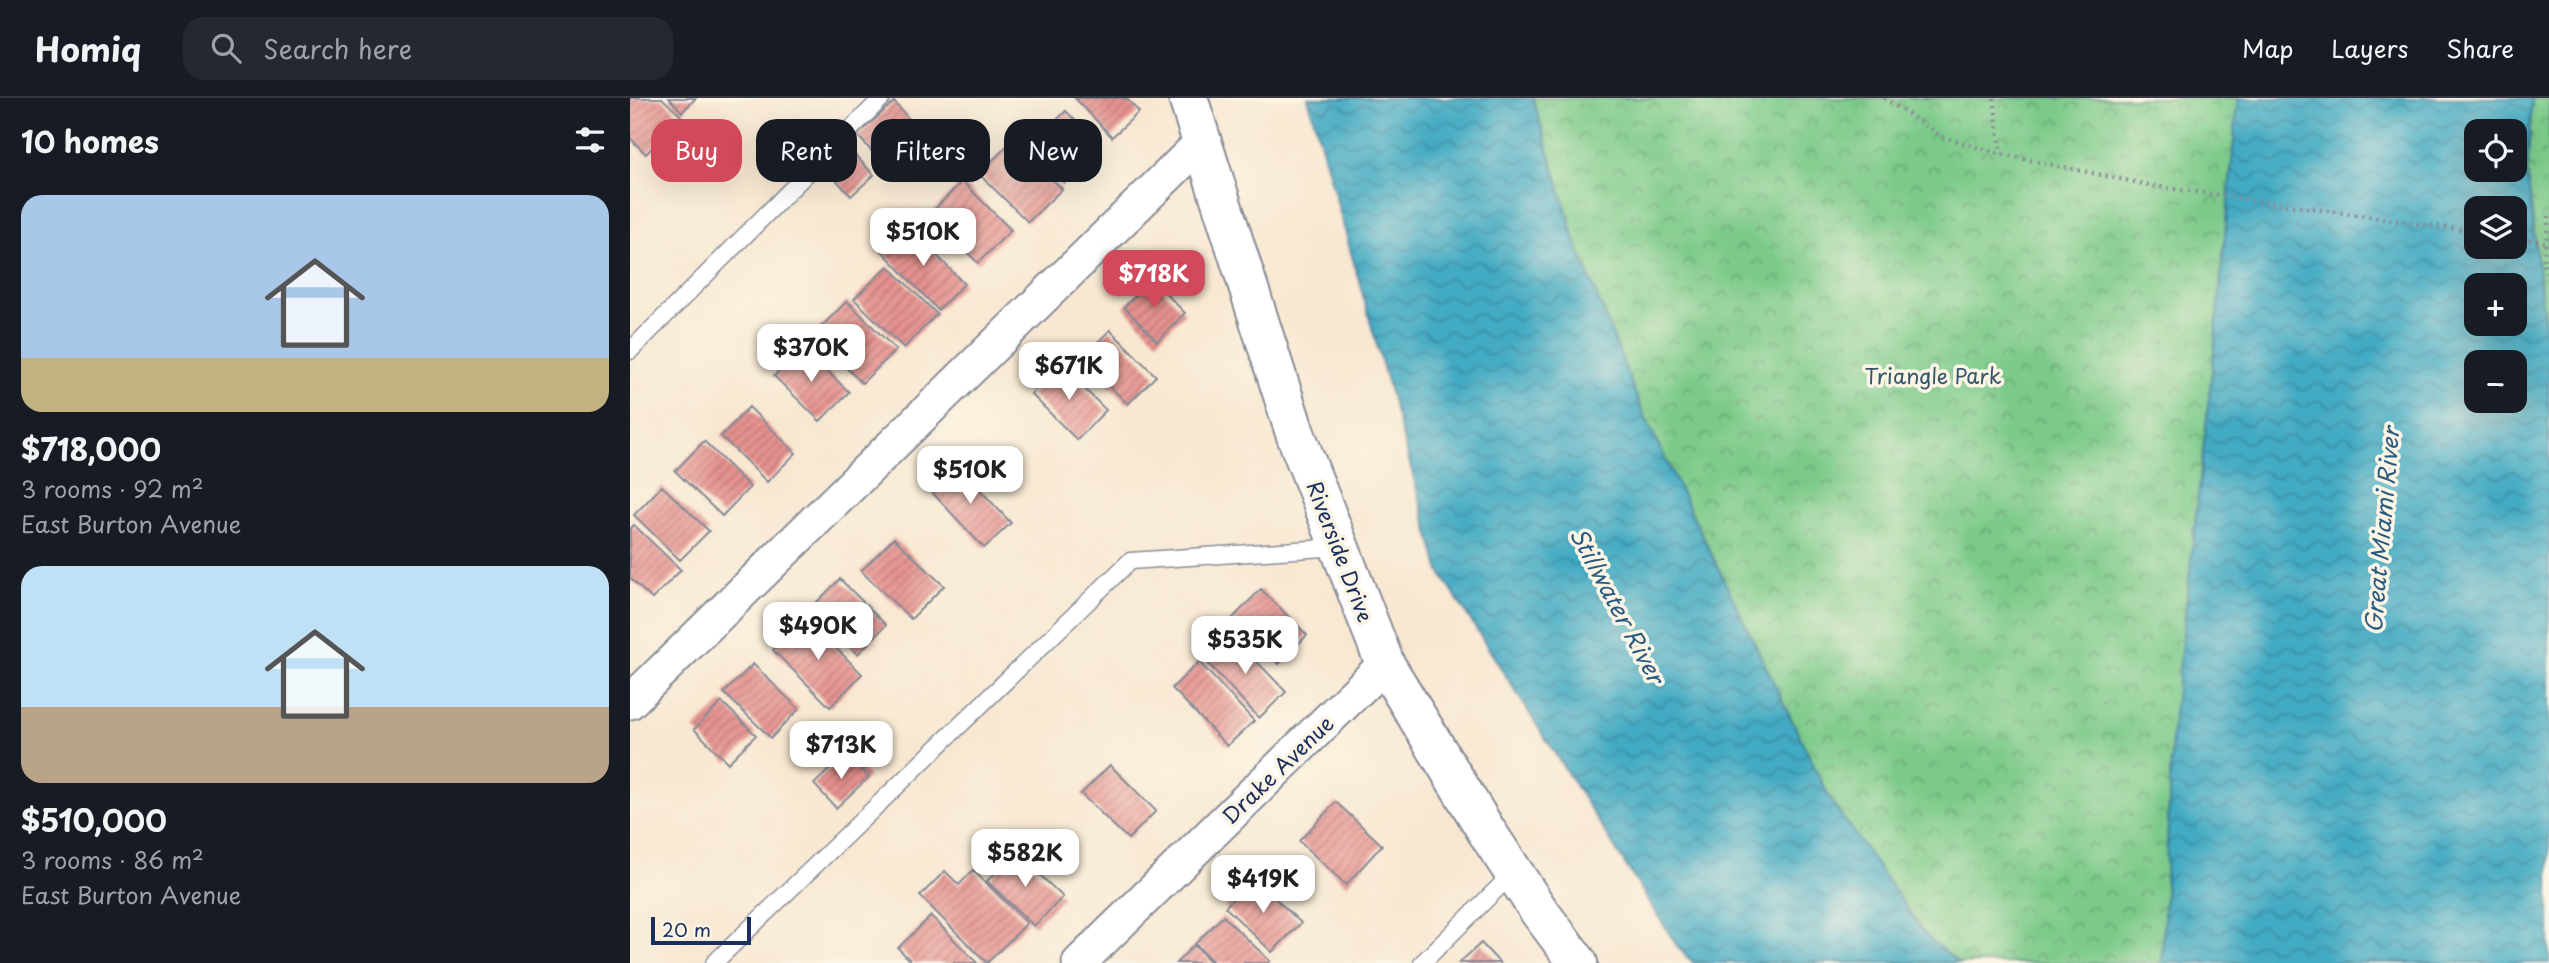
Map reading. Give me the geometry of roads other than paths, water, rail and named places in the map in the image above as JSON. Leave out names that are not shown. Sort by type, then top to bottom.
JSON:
[{"type":"main road","name":"Riverside Drive","points":[[1188,98],[1296,433],[1385,664],[1513,873],[1578,963]]},
{"type":"street","points":[[630,702],[1202,142]]},
{"type":"street","name":"Drake Avenue","points":[[1079,963],[1385,664]]},
{"type":"lane","points":[[630,351],[882,98]]},
{"type":"lane","points":[[714,963],[1130,561],[1340,547]]},
{"type":"lane","points":[[1422,963],[1513,873]]},
{"type":"water","name":"Stillwater River","points":[[1308,98],[1533,98],[1575,240],[1643,413],[1831,801],[1927,937],[1959,963],[1694,963],[1679,949],[1440,572]]},
{"type":"water","name":"Great Miami River","points":[[2238,98],[2532,98],[2527,172],[2549,361],[2549,963],[2162,963],[2172,734],[2213,362]]},
{"type":"park label","name":"Triangle Park","points":[[1933,375]]}]
